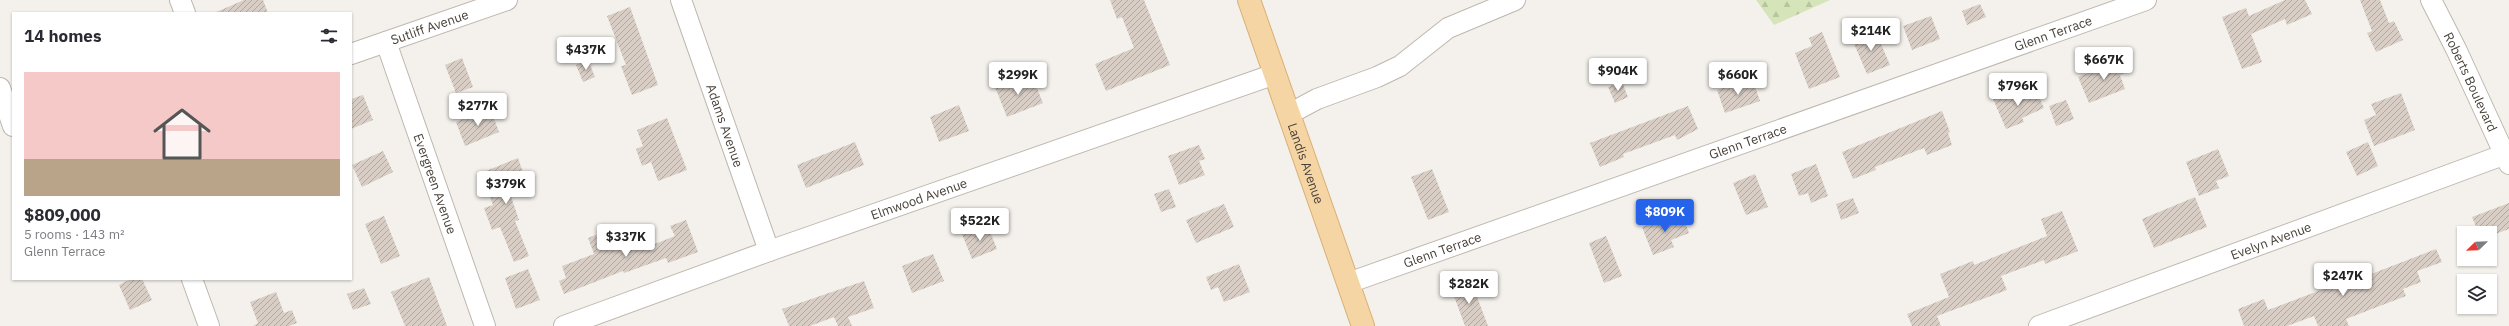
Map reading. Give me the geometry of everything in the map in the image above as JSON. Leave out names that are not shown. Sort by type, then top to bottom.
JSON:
[{"type":"main road","name":"Landis Avenue","points":[[1249,0],[1363,326]]},
{"type":"street","points":[[180,0],[185,12]]},
{"type":"street","name":"Sutliff Avenue","points":[[352,54],[507,0]]},
{"type":"street","name":"Adams Avenue","points":[[681,0],[769,251]]},
{"type":"street","points":[[1289,114],[1317,99],[1377,77],[1400,66],[1448,28],[1515,0]]},
{"type":"street","name":"Glenn Terrace","points":[[1348,282],[2146,0]]},
{"type":"street","name":"Roberts Boulevard","points":[[2431,0],[2456,49],[2506,160]]},
{"type":"street","name":"Evergreen Avenue","points":[[386,42],[485,326]]},
{"type":"street","name":"Elmwood Avenue","points":[[564,326],[769,251],[1275,74]]},
{"type":"street","points":[[0,88],[12,123]]},
{"type":"street","name":"Evelyn Avenue","points":[[2039,326],[2506,160]]},
{"type":"street","points":[[192,280],[209,326]]},
{"type":"green space","points":[[1756,0],[1830,0],[1774,25]]},
{"type":"building","points":[[244,0],[263,0],[268,12],[216,12]]},
{"type":"building","points":[[1110,0],[1144,0],[1170,65],[1106,91],[1095,64],[1134,48],[1122,17],[1117,19]]},
{"type":"building","points":[[2285,0],[2305,0],[2312,14],[2287,25],[2285,19],[2251,34],[2262,62],[2242,69],[2222,17],[2246,8],[2249,16]]},
{"type":"building","points":[[2360,0],[2380,0],[2389,23],[2394,21],[2403,40],[2376,52],[2367,33],[2372,31]]},
{"type":"building","points":[[1980,4],[1986,17],[1967,25],[1962,11]]},
{"type":"building","points":[[630,7],[658,85],[632,95],[621,66],[626,65],[607,16]]},
{"type":"building","points":[[1931,16],[1940,39],[1912,50],[1903,26]]},
{"type":"building","points":[[1875,30],[1890,65],[1867,74],[1852,39]]},
{"type":"building","points":[[1822,32],[1840,77],[1809,89],[1795,53],[1812,46],[1809,38]]},
{"type":"building","points":[[462,58],[473,87],[456,93],[445,65]]},
{"type":"building","points":[[2125,59],[2129,71],[2120,75],[2125,89],[2089,103],[2078,77]]},
{"type":"building","points":[[588,60],[595,77],[583,82],[576,65]]},
{"type":"building","points":[[1023,76],[1026,84],[1034,81],[1043,103],[1007,117],[995,87]]},
{"type":"building","points":[[1752,78],[1760,101],[1725,113],[1717,90]]},
{"type":"building","points":[[1622,82],[1628,97],[1615,103],[1608,87]]},
{"type":"building","points":[[2034,87],[2044,108],[2022,118],[2024,122],[2006,129],[1993,99],[2006,93],[2009,98]]},
{"type":"building","points":[[2401,93],[2415,130],[2374,146],[2364,120],[2376,115],[2371,104]]},
{"type":"building","points":[[363,95],[373,120],[352,129],[352,99]]},
{"type":"building","points":[[2066,100],[2074,119],[2056,126],[2049,106]]},
{"type":"building","points":[[959,105],[969,131],[939,142],[930,117]]},
{"type":"building","points":[[1688,106],[1698,129],[1677,140],[1675,135],[1623,154],[1624,157],[1600,167],[1590,143]]},
{"type":"building","points":[[490,108],[499,132],[465,146],[456,122]]},
{"type":"building","points":[[1942,111],[1950,132],[1948,133],[1952,145],[1927,155],[1924,148],[1875,167],[1876,170],[1853,179],[1842,152]]},
{"type":"building","points":[[667,118],[687,170],[658,181],[651,162],[642,166],[636,149],[643,146],[637,130]]},
{"type":"building","points":[[855,142],[864,165],[806,188],[797,165]]},
{"type":"building","points":[[2368,142],[2378,166],[2357,176],[2346,152]]},
{"type":"building","points":[[1199,145],[1205,159],[1199,161],[1205,175],[1179,185],[1168,156]]},
{"type":"building","points":[[2218,149],[2229,176],[2216,181],[2219,188],[2199,196],[2186,162]]},
{"type":"building","points":[[383,151],[393,172],[362,187],[352,165]]},
{"type":"building","points":[[518,158],[526,181],[508,188],[519,220],[515,221],[529,256],[514,262],[500,227],[492,230],[484,208],[493,205],[481,173]]},
{"type":"building","points":[[1816,164],[1828,196],[1811,203],[1808,193],[1799,196],[1791,174]]},
{"type":"building","points":[[1432,169],[1449,212],[1428,220],[1411,177]]},
{"type":"building","points":[[1755,174],[1768,207],[1746,215],[1733,183]]},
{"type":"building","points":[[1169,189],[1176,207],[1161,212],[1154,194]]},
{"type":"building","points":[[2195,197],[2207,227],[2154,248],[2142,219]]},
{"type":"building","points":[[1853,198],[1859,213],[1841,220],[1836,204]]},
{"type":"building","points":[[2509,203],[2509,229],[2497,233],[2497,226],[2476,226],[2472,217]]},
{"type":"building","points":[[1224,204],[1234,227],[1196,243],[1186,220]]},
{"type":"building","points":[[2062,211],[2078,251],[2045,264],[2044,260],[2001,276],[2007,290],[1937,316],[1941,326],[1912,326],[1907,314],[1949,297],[1940,274],[1973,261],[1974,265],[2047,236],[2041,219]]},
{"type":"building","points":[[1681,212],[1689,233],[1671,240],[1674,247],[1653,255],[1642,227]]},
{"type":"building","points":[[384,216],[400,256],[381,264],[365,224]]},
{"type":"building","points":[[686,220],[698,252],[668,263],[666,258],[624,273],[623,271],[564,294],[559,281],[566,278],[562,266],[594,254],[588,238],[601,233],[607,249],[638,238],[642,249],[675,236],[670,226]]},
{"type":"building","points":[[987,224],[997,249],[972,259],[962,234]]},
{"type":"building","points":[[1606,236],[1622,276],[1604,283],[1589,243]]},
{"type":"building","points":[[2436,249],[2442,262],[2417,271],[2421,282],[2403,289],[2406,296],[2346,319],[2349,326],[2318,326],[2314,316],[2287,326],[2244,326],[2238,309],[2264,299],[2268,310],[2334,285],[2335,288]]},
{"type":"building","points":[[933,254],[944,281],[912,293],[902,266]]},
{"type":"building","points":[[1239,264],[1250,292],[1224,302],[1218,287],[1211,290],[1206,277]]},
{"type":"building","points":[[528,269],[540,300],[516,309],[505,278]]},
{"type":"building","points":[[429,277],[447,326],[405,326],[391,292]]},
{"type":"building","points":[[129,280],[142,280],[152,300],[130,310],[119,285]]},
{"type":"building","points":[[864,281],[874,308],[848,317],[852,326],[838,326],[834,317],[810,326],[789,326],[782,309]]},
{"type":"building","points":[[1471,281],[1488,326],[1465,326],[1451,288]]},
{"type":"building","points":[[364,288],[371,304],[353,310],[347,294]]},
{"type":"building","points":[[276,292],[284,313],[292,310],[297,323],[289,326],[253,326],[258,323],[250,302]]}]
